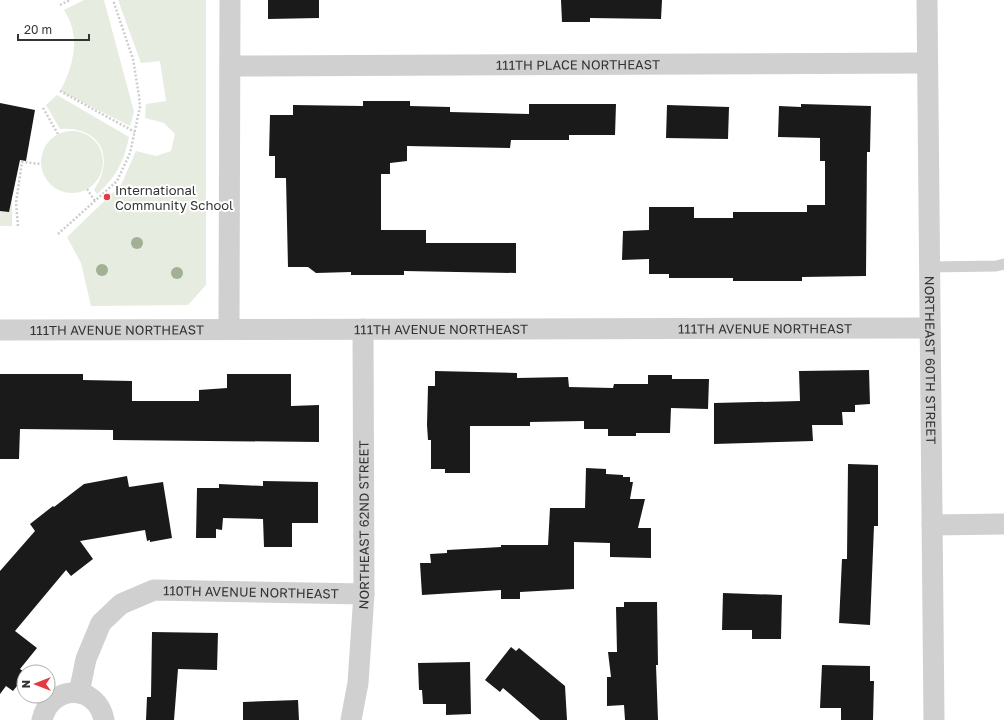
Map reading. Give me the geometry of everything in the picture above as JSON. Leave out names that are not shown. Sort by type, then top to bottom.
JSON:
[{"type":"street","points":[[229,328],[230,0]]},
{"type":"street","name":"NORTHEAST 60TH STREET","points":[[927,0],[926,63],[934,720]]},
{"type":"street","name":"111TH PLACE NORTHEAST","points":[[230,66],[926,63]]},
{"type":"street","name":"111TH AVENUE NORTHEAST","points":[[0,330],[229,328],[930,328]]},
{"type":"street","name":"NORTHEAST 62ND STREET","points":[[351,720],[358,683],[364,594],[363,329]]},
{"type":"street","points":[[932,525],[1004,524]]},
{"type":"street","name":"110TH AVENUE NORTHEAST","points":[[79,693],[86,659],[101,623],[121,604],[154,590],[364,594]]},
{"type":"street","points":[[42,720],[45,709],[51,702],[68,693],[79,693],[89,696],[97,703],[104,720]]},
{"type":"lane","points":[[929,267],[996,266],[1004,264]]},
{"type":"path","points":[[60,5],[70,0]]},
{"type":"path","points":[[58,234],[117,181],[130,153],[135,132],[140,107],[133,59],[113,0]]},
{"type":"path","points":[[60,91],[135,132]]},
{"type":"path","points":[[42,108],[58,134]]},
{"type":"path","points":[[18,226],[16,203],[22,162],[41,164]]},
{"type":"path","points":[[87,189],[94,201]]},
{"type":"shaded area","points":[[84,0],[104,0],[134,112],[130,126],[60,91],[69,71],[74,50],[73,30],[64,10]]},
{"type":"shaded area","points":[[118,0],[206,0],[206,285],[188,305],[91,306],[81,263],[67,237],[121,185],[136,151],[156,156],[171,151],[175,134],[164,123],[145,118],[146,104],[166,101],[160,61],[141,63]]},
{"type":"shaded area","points":[[57,95],[129,137],[122,161],[109,182],[97,194],[94,190],[104,166],[100,146],[94,138],[85,133],[74,129],[60,129],[46,105]]},
{"type":"shaded area","points":[[72,131],[84,134],[94,140],[100,150],[103,162],[100,174],[94,184],[84,190],[72,193],[60,190],[50,184],[44,174],[41,162],[44,150],[50,140],[60,134]]},
{"type":"shaded area","points":[[0,194],[12,196],[12,226],[0,226]]},
{"type":"building","points":[[268,0],[319,0],[319,18],[268,19]]},
{"type":"building","points":[[561,0],[662,0],[661,19],[590,18],[590,22],[562,22]]},
{"type":"building","points":[[363,101],[410,101],[410,106],[450,107],[450,112],[529,114],[529,104],[616,104],[615,135],[569,135],[569,140],[511,140],[510,148],[407,146],[407,161],[390,163],[390,174],[381,174],[381,230],[426,230],[426,243],[516,243],[516,273],[404,271],[404,275],[351,275],[351,272],[316,273],[308,267],[288,267],[286,178],[275,178],[275,156],[269,156],[270,115],[293,115],[293,105],[363,106]]},
{"type":"building","points":[[0,103],[35,110],[26,161],[20,160],[9,212],[0,211]]},
{"type":"building","points":[[801,104],[871,106],[870,152],[867,152],[866,276],[802,277],[802,281],[733,281],[733,278],[669,278],[669,274],[649,274],[649,259],[622,260],[623,231],[649,230],[649,207],[694,207],[694,218],[733,218],[733,212],[807,212],[807,205],[825,205],[825,161],[820,161],[820,138],[778,137],[779,106],[801,107]]},
{"type":"building","points":[[667,105],[729,107],[728,139],[666,138]]},
{"type":"building","points":[[869,370],[870,404],[855,405],[855,412],[842,412],[843,425],[812,425],[813,441],[714,444],[714,403],[800,401],[799,371]]},
{"type":"building","points":[[435,371],[517,373],[517,378],[568,377],[569,387],[613,388],[614,384],[648,384],[648,375],[672,375],[672,379],[709,379],[708,409],[671,408],[670,433],[636,433],[636,436],[608,436],[608,429],[584,429],[584,421],[530,422],[530,426],[470,426],[470,473],[445,473],[445,469],[431,469],[431,440],[428,440],[428,386],[435,386]]},
{"type":"building","points":[[0,374],[83,374],[83,380],[132,381],[132,401],[199,401],[199,390],[227,388],[227,374],[291,374],[291,406],[319,405],[319,442],[113,440],[113,430],[20,429],[19,459],[0,459]]},
{"type":"building","points":[[848,464],[878,465],[878,526],[874,526],[870,625],[839,623],[842,559],[847,559]]},
{"type":"building","points":[[586,468],[606,469],[606,474],[630,477],[630,482],[633,482],[630,499],[645,499],[638,528],[651,528],[651,558],[610,557],[610,543],[574,542],[574,589],[520,592],[520,599],[501,599],[501,590],[422,595],[420,563],[431,563],[430,554],[447,553],[447,550],[501,547],[501,545],[548,545],[550,508],[585,508]]},
{"type":"building","points":[[127,476],[129,487],[163,482],[172,538],[150,542],[150,540],[147,541],[145,530],[80,541],[93,559],[71,576],[66,570],[15,631],[37,648],[24,664],[16,664],[16,687],[13,691],[6,686],[0,694],[0,571],[35,531],[30,524],[84,484]]},
{"type":"building","points":[[263,481],[318,482],[318,523],[292,523],[292,547],[264,547],[263,519],[223,518],[222,530],[216,529],[216,538],[196,538],[197,488],[219,488],[219,484],[263,486]]},
{"type":"building","points":[[723,593],[782,595],[781,639],[752,639],[752,630],[722,630]]},
{"type":"building","points":[[624,602],[657,602],[658,665],[656,665],[658,720],[625,720],[624,705],[607,706],[607,677],[611,677],[608,652],[617,652],[616,607],[624,607]]},
{"type":"building","points":[[152,632],[218,633],[217,670],[178,669],[174,720],[146,720],[147,697],[151,697]]},
{"type":"building","points":[[511,647],[516,651],[519,648],[565,686],[567,720],[540,720],[503,688],[500,692],[485,680]]},
{"type":"building","points":[[470,662],[471,714],[446,715],[446,704],[423,704],[422,690],[419,690],[418,663]]},
{"type":"building","points":[[822,665],[870,666],[870,681],[874,681],[873,720],[841,720],[841,708],[820,708]]},
{"type":"building","points":[[298,700],[299,720],[243,720],[243,702]]},
{"type":"place","name":"International Community School","points":[[107,197]]}]
